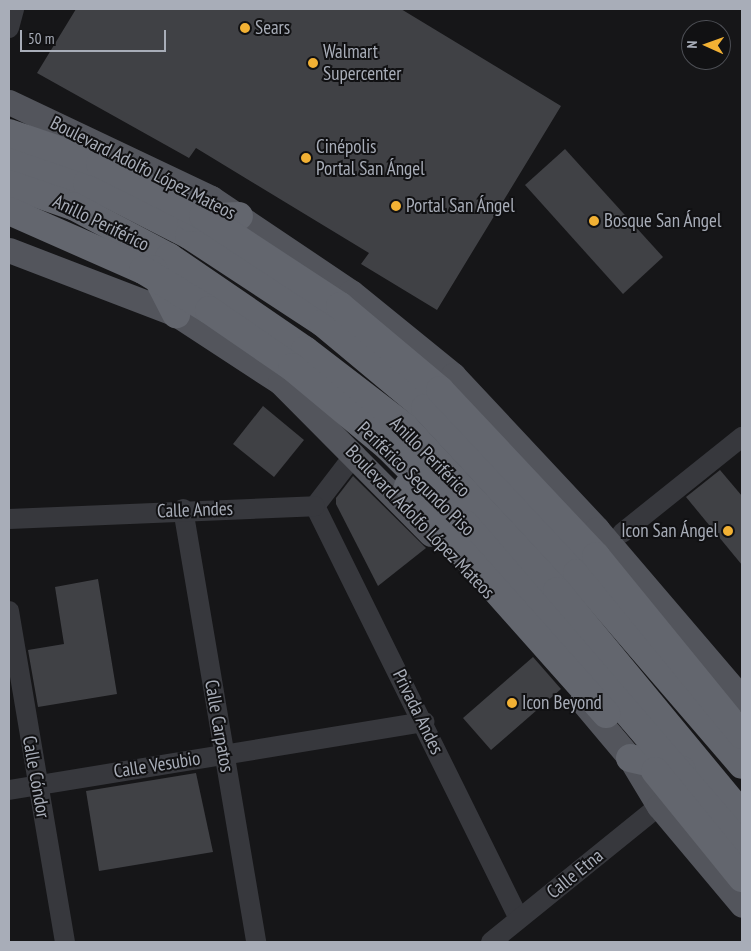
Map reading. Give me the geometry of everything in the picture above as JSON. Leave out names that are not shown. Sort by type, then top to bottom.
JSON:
[{"type":"highway","points":[[9,133],[100,164],[203,216],[340,306],[440,390],[596,556],[742,736]]},
{"type":"highway","name":"Anillo Periférico","points":[[9,157],[87,183],[190,235],[324,323],[425,408],[577,573],[742,765]]},
{"type":"highway","name":"Anillo Periférico","points":[[9,184],[73,206],[169,257],[305,350],[405,427],[557,591],[742,815]]},
{"type":"highway","name":"Periférico Segundo Piso","points":[[9,211],[143,270],[208,310],[292,367],[388,447],[465,524],[742,846]]},
{"type":"highway","points":[[160,220],[239,216]]},
{"type":"highway","points":[[139,241],[176,314]]},
{"type":"highway","points":[[388,447],[428,514],[643,756],[742,878]]},
{"type":"highway","points":[[630,758],[710,776]]},
{"type":"main road","name":"Boulevard Adolfo López Mateos","points":[[9,102],[109,147],[239,216],[351,292],[452,375],[597,529],[742,699]]},
{"type":"main road","name":"Boulevard Adolfo López Mateos","points":[[9,250],[176,314],[280,382],[354,454],[502,607],[630,758],[659,806],[742,905]]},
{"type":"street","points":[[9,28],[14,9]]},
{"type":"street","points":[[622,533],[742,437]]},
{"type":"street","points":[[316,506],[354,454]]},
{"type":"street","name":"Calle Andes","points":[[9,519],[183,509],[316,506]]},
{"type":"street","name":"Privada Andes","points":[[316,506],[519,918]]},
{"type":"street","name":"Calle Carpatos","points":[[183,509],[256,942]]},
{"type":"street","name":"Calle Cóndor","points":[[9,610],[37,786],[65,942]]},
{"type":"street","name":"Calle Vesubio","points":[[9,790],[424,722]]},
{"type":"street","name":"Calle Etna","points":[[491,942],[659,806]]},
{"type":"building","name":"Portal San Ángel","points":[[76,9],[401,9],[561,106],[437,310],[361,264],[369,253],[196,148],[189,158],[37,73]]},
{"type":"building","name":"Bosque San Ángel","points":[[565,149],[663,257],[623,294],[525,185]]},
{"type":"building","points":[[263,406],[304,440],[274,477],[233,444]]},
{"type":"building","name":"Icon San Ángel","points":[[720,470],[742,496],[742,565],[686,497]]},
{"type":"building","points":[[353,476],[426,548],[378,586],[336,504],[336,498]]},
{"type":"building","points":[[98,579],[117,694],[38,707],[28,650],[64,644],[55,587]]},
{"type":"building","name":"Icon Beyond","points":[[533,657],[561,689],[491,750],[463,718]]},
{"type":"building","points":[[196,773],[213,852],[99,871],[86,791]]},
{"type":"place","name":"Sears","points":[[245,28]]},
{"type":"place","name":"Walmart Supercenter","points":[[313,63]]},
{"type":"place","name":"Cinépolis Portal San Ángel","points":[[306,158]]},
{"type":"place","name":"Portal San Ángel","points":[[396,206]]},
{"type":"place","name":"Bosque San Ángel","points":[[594,221]]},
{"type":"place","name":"Icon San Ángel","points":[[728,531]]},
{"type":"place","name":"Icon Beyond","points":[[512,703]]}]
